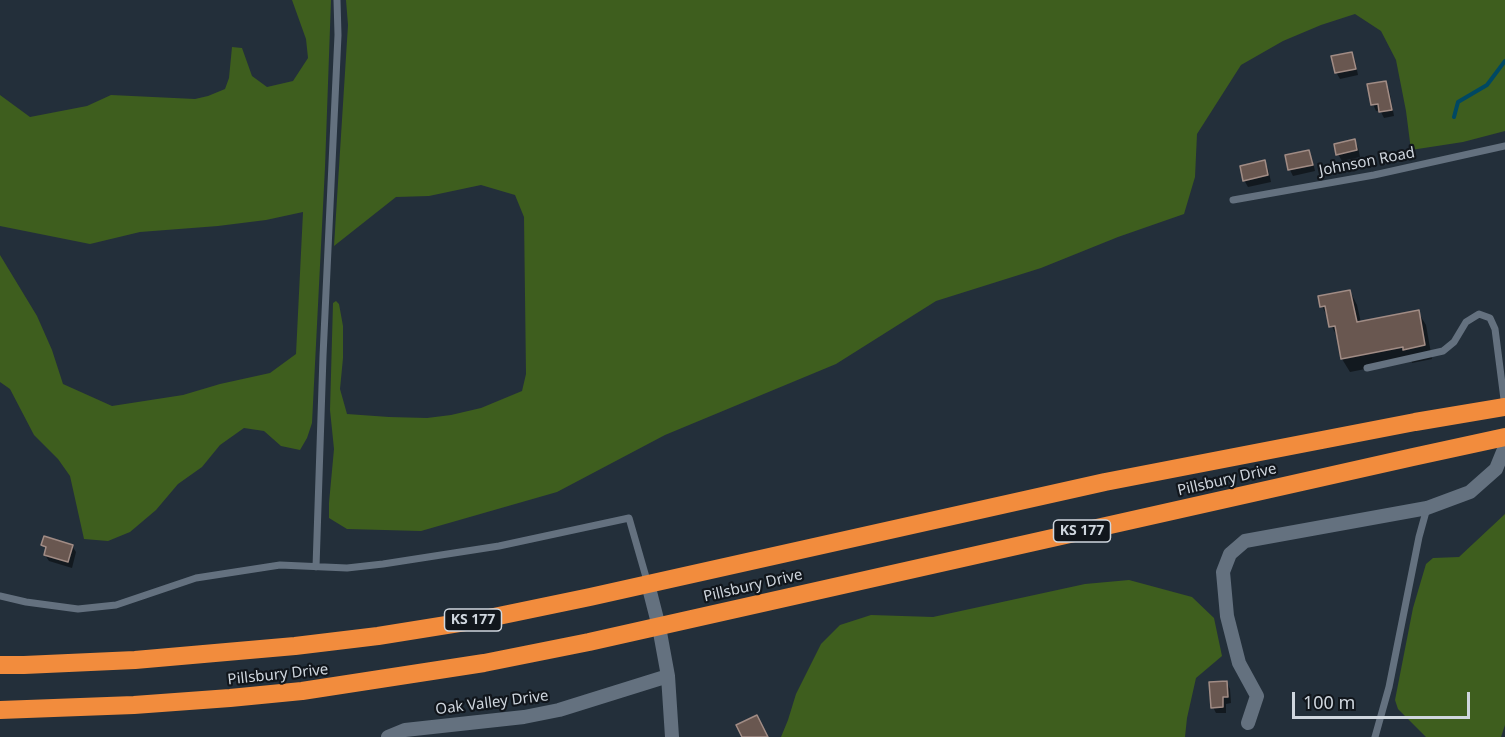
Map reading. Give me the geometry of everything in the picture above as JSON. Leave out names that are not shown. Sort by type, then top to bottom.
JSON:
[{"type":"highway","name":"Pillsbury Drive","points":[[0,665],[135,660],[307,645],[484,619],[1105,482],[1404,424],[1505,408]]},
{"type":"highway","name":"Pillsbury Drive","points":[[0,710],[134,705],[302,691],[484,663],[659,627],[1401,459],[1505,438]]},
{"type":"street","points":[[1248,723],[1257,696],[1239,663],[1227,616],[1223,572],[1230,554],[1245,542],[1427,508],[1470,492],[1496,469],[1505,447]]},
{"type":"street","points":[[648,584],[668,676],[672,737]]},
{"type":"street","name":"Oak Valley Drive","points":[[388,737],[405,730],[524,717],[559,710],[668,676]]},
{"type":"lane","points":[[316,567],[322,356],[338,0]]},
{"type":"lane","name":"Johnson Road","points":[[1233,200],[1374,175],[1505,146]]},
{"type":"lane","points":[[1367,368],[1443,351],[1454,342],[1466,322],[1479,314],[1490,318],[1495,328],[1505,408]]},
{"type":"lane","points":[[1376,737],[1389,687],[1419,537],[1427,508]]},
{"type":"lane","points":[[0,596],[78,609],[116,605],[196,578],[280,565],[347,568],[395,562],[499,546],[629,518],[648,584]]},
{"type":"green space","points":[[292,0],[331,0],[312,423],[307,438],[300,450],[281,446],[264,431],[244,428],[220,445],[202,467],[178,484],[156,510],[130,532],[108,541],[84,539],[70,476],[58,459],[34,435],[10,389],[0,382],[0,255],[37,316],[52,350],[63,384],[112,406],[183,395],[270,373],[296,354],[303,212],[266,220],[218,226],[140,232],[90,244],[0,226],[0,95],[30,117],[87,106],[111,95],[195,99],[225,89],[229,78],[232,47],[242,48],[252,76],[267,87],[293,81],[308,58],[306,39]]},
{"type":"green space","points":[[346,0],[1505,0],[1505,131],[1463,142],[1411,150],[1396,60],[1381,31],[1355,14],[1321,25],[1283,41],[1241,65],[1197,134],[1195,177],[1184,214],[1041,268],[936,301],[836,364],[665,435],[557,492],[421,531],[347,529],[329,518],[334,449],[330,410],[333,303],[336,301],[339,304],[343,326],[340,389],[347,414],[427,418],[451,415],[481,408],[522,391],[526,374],[524,217],[515,195],[481,185],[429,196],[396,197],[334,246],[348,25]]},
{"type":"green space","points":[[1505,514],[1505,725],[1501,737],[1426,737],[1398,709],[1395,700],[1413,608],[1426,564],[1433,558],[1459,557]]},
{"type":"green space","points":[[1129,580],[1192,597],[1214,618],[1222,656],[1196,678],[1185,737],[781,737],[796,694],[821,644],[840,625],[871,615],[933,617],[1085,584]]},
{"type":"building","points":[[1352,52],[1356,69],[1335,73],[1331,56]]},
{"type":"building","points":[[1386,81],[1392,110],[1379,112],[1378,104],[1371,105],[1367,84]]},
{"type":"building","points":[[1355,139],[1357,150],[1336,155],[1334,144]]},
{"type":"building","points":[[1309,150],[1313,165],[1288,170],[1285,155]]},
{"type":"building","points":[[1265,160],[1268,175],[1243,181],[1240,166]]},
{"type":"building","points":[[1350,290],[1357,322],[1419,310],[1425,345],[1341,359],[1335,326],[1329,327],[1325,306],[1320,307],[1318,296]]},
{"type":"building","points":[[44,536],[73,545],[68,562],[44,555],[46,547],[41,545]]},
{"type":"building","points":[[1227,681],[1228,697],[1223,697],[1223,707],[1211,708],[1209,682]]},
{"type":"building","points":[[757,715],[768,737],[742,737],[736,725]]},
{"type":"waterway","points":[[1454,117],[1458,102],[1487,85],[1505,61]]}]
